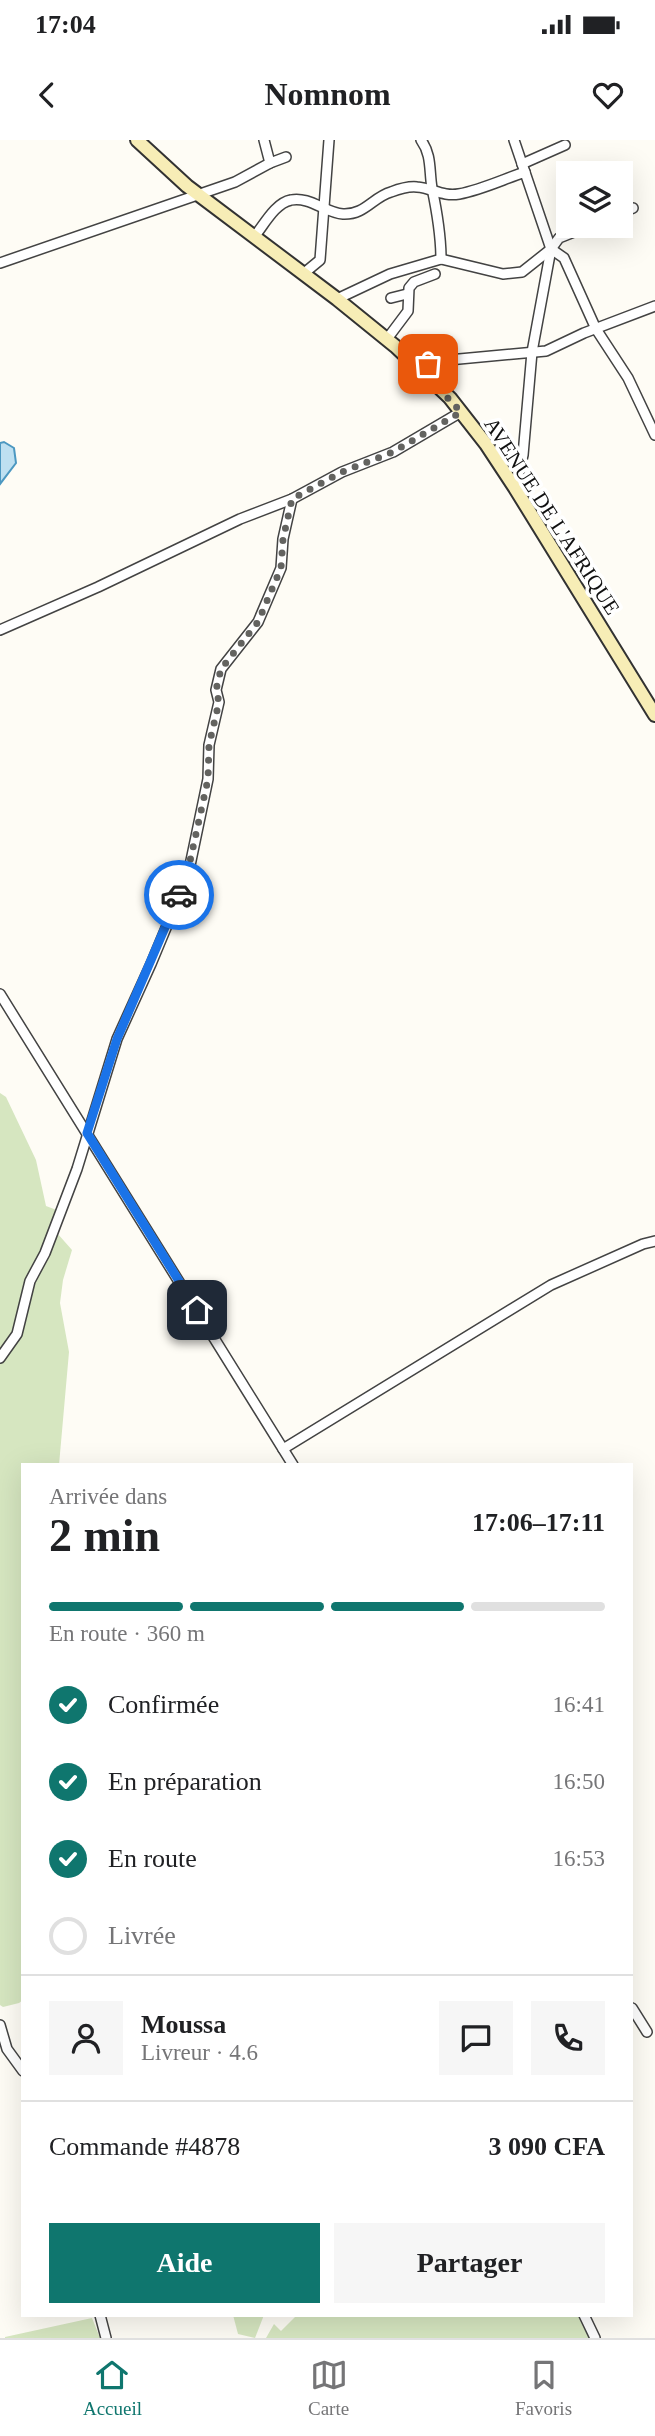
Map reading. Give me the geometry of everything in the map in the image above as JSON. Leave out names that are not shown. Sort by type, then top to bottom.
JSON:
[{"type":"main road","name":"AVENUE DE L'AFRIQUE","points":[[137,140],[197,194],[387,339],[461,412],[515,488],[655,715]]},
{"type":"street","points":[[264,140],[270,163]]},
{"type":"street","points":[[303,274],[320,260],[329,140]]},
{"type":"street","points":[[514,140],[551,249],[532,352],[523,455],[515,488]]},
{"type":"street","points":[[422,141],[428,155],[434,192],[441,259]]},
{"type":"street","points":[[254,237],[283,203],[297,199],[336,212],[353,213],[363,210],[385,194],[414,187],[458,194],[524,168],[565,145]]},
{"type":"street","points":[[0,263],[234,182],[286,157]]},
{"type":"street","points":[[337,299],[390,274],[441,259],[512,275],[529,268],[551,249],[559,238]]},
{"type":"street","points":[[551,249],[564,258],[596,329],[628,378],[655,435]]},
{"type":"street","points":[[387,339],[408,311],[407,293],[414,282],[435,274]]},
{"type":"street","points":[[391,298],[407,293]]},
{"type":"street","points":[[421,370],[438,361],[555,349],[596,329],[655,306]]},
{"type":"street","points":[[0,630],[98,587],[240,519],[292,499],[342,472],[393,452],[461,412]]},
{"type":"street","points":[[0,1358],[17,1334],[30,1281],[45,1253],[77,1169],[117,1039],[187,875],[208,779],[209,745],[219,702],[216,690],[221,669],[258,622],[281,568],[283,539],[292,499]]},
{"type":"street","points":[[0,994],[292,1463]]},
{"type":"street","points":[[284,1449],[551,1285],[655,1241]]},
{"type":"street","points":[[633,2010],[647,2032]]},
{"type":"street","points":[[0,2025],[7,2049],[21,2068]]},
{"type":"street","points":[[101,2317],[106,2338]]},
{"type":"street","points":[[585,2317],[595,2338]]},
{"type":"green space","points":[[0,1093],[6,1097],[36,1160],[46,1206],[62,1212],[57,1233],[72,1250],[63,1280],[60,1303],[69,1352],[59,1463],[21,1463],[21,2002],[3,2007],[0,2005]]},
{"type":"green space","points":[[234,2317],[263,2317],[255,2338],[238,2334]]},
{"type":"green space","points":[[295,2317],[579,2317],[589,2338],[266,2338],[274,2324],[281,2331]]},
{"type":"green space","points":[[92,2318],[100,2338],[5,2338],[5,2337]]},
{"type":"water","points":[[4,442],[14,448],[16,463],[0,484],[0,443]]},
{"type":"way so far","points":[[179,895],[187,875],[208,779],[209,745],[219,702],[216,690],[221,669],[258,622],[281,568],[283,539],[292,499],[342,472],[393,452],[461,412],[421,370],[428,364]]},
{"type":"route","points":[[179,895],[117,1039],[87,1133],[197,1310]]}]
